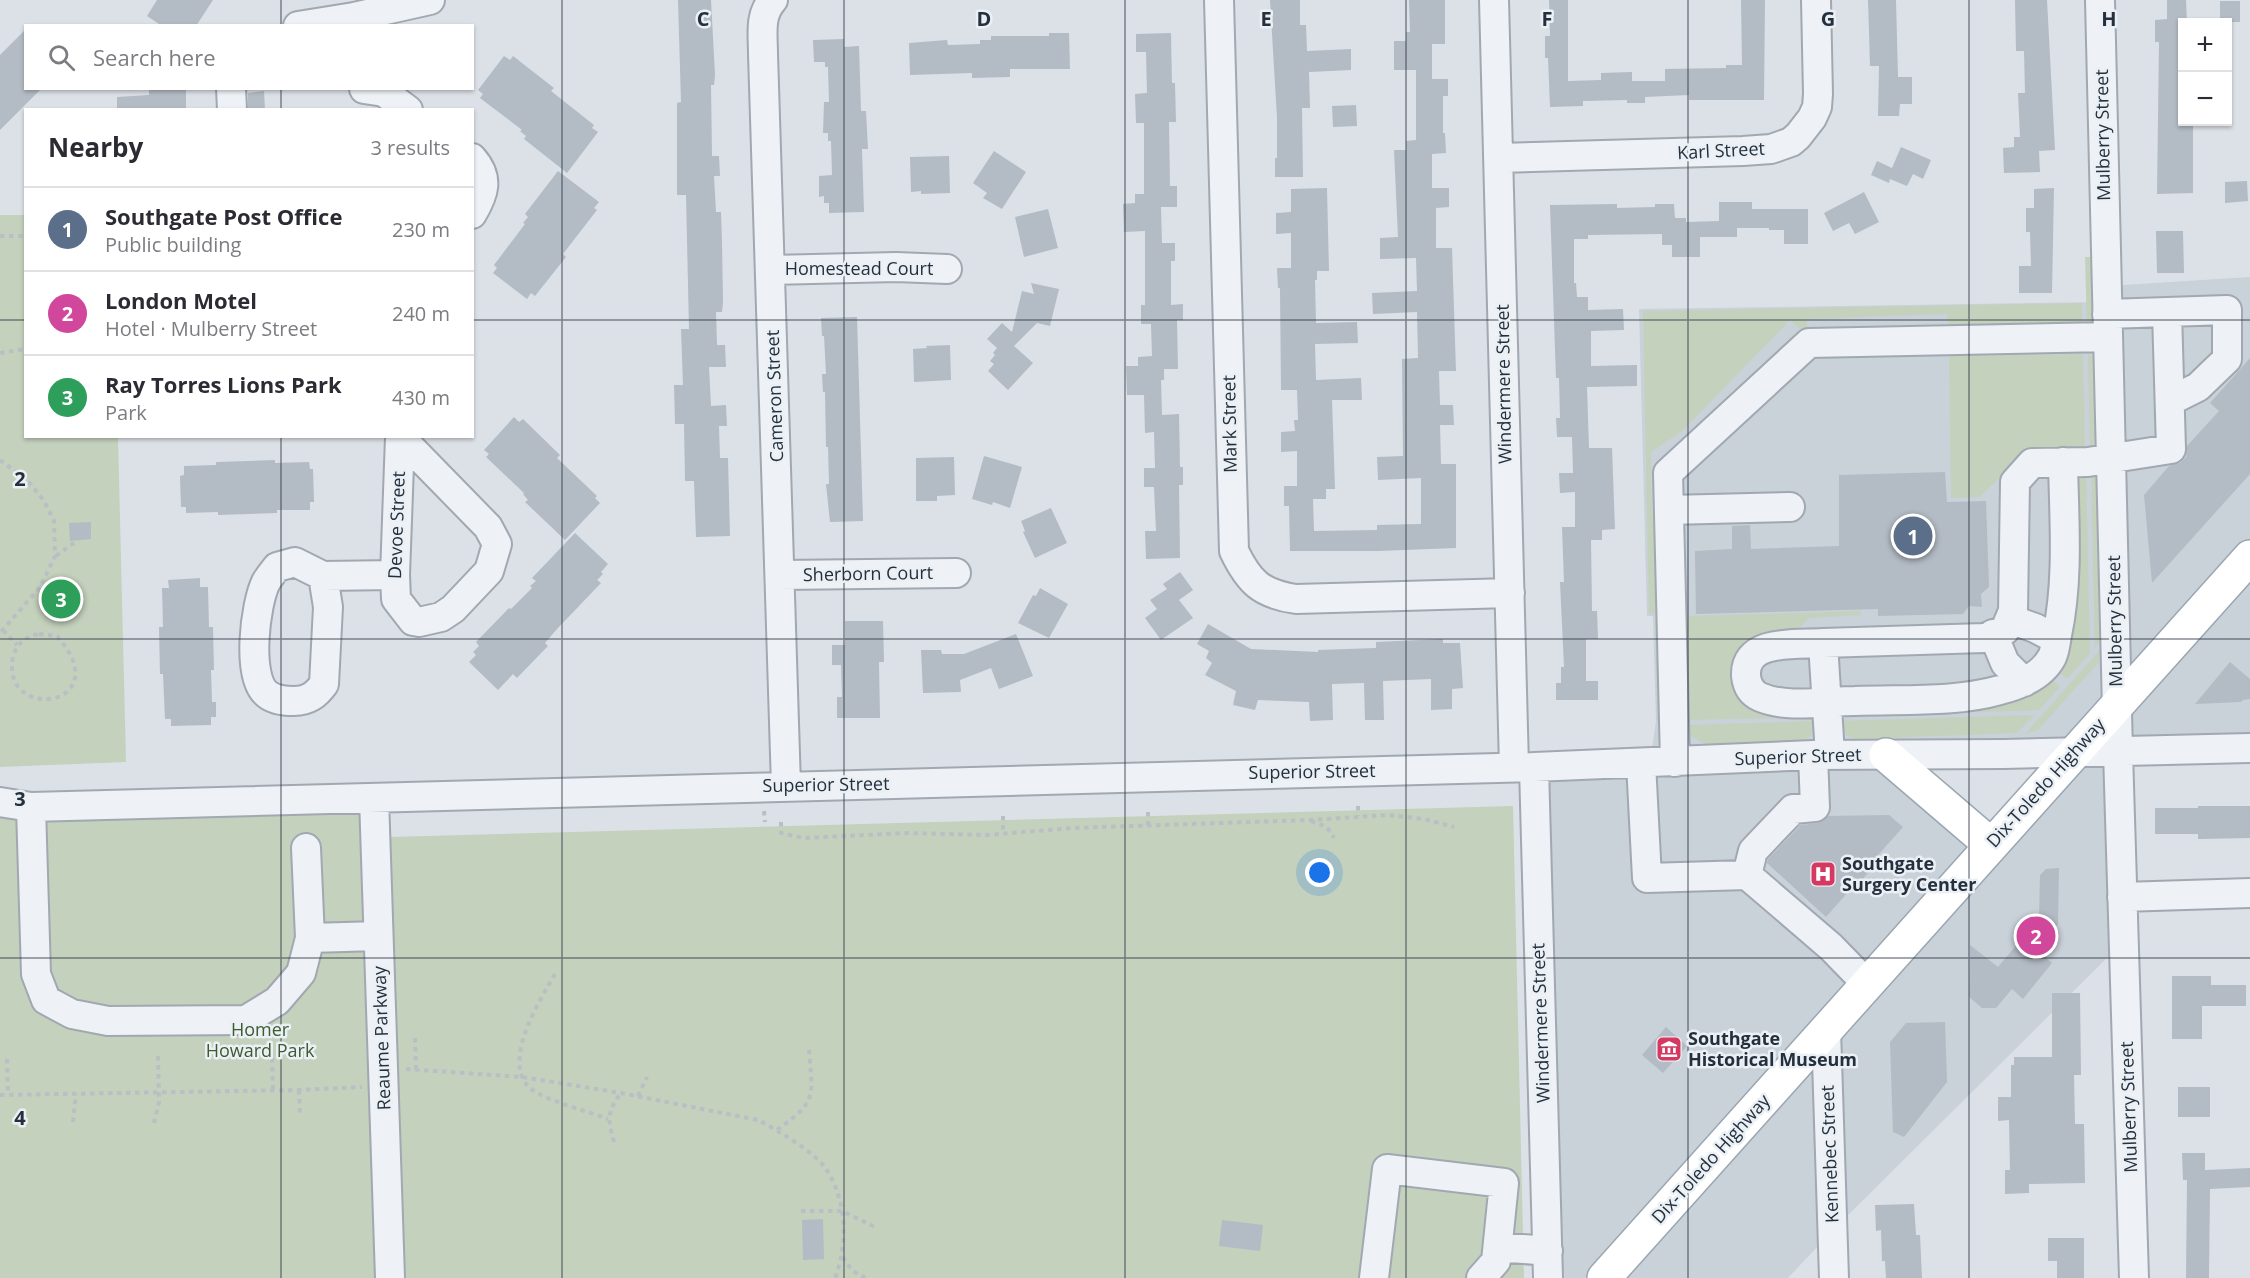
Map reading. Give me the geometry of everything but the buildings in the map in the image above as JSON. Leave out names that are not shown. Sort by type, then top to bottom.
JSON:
[{"type":"main road","name":"Dix-Toledo Highway","points":[[1604,1278],[2250,557]]},
{"type":"main road","points":[[1886,754],[1991,845]]},
{"type":"street","points":[[307,24],[430,0]]},
{"type":"street","name":"Mark Street","points":[[1219,0],[1234,551],[1251,580],[1281,597],[1296,599],[1509,593]]},
{"type":"street","name":"Windermere Street","points":[[1494,0],[1509,593],[1524,767],[1548,1265]]},
{"type":"street","name":"Karl Street","points":[[1498,158],[1743,151],[1771,148],[1791,142],[1805,128],[1817,107],[1816,0]]},
{"type":"street","name":"Mulberry Street","points":[[2100,0],[2118,752],[2134,1278]]},
{"type":"street","name":"Cameron Street","points":[[770,4],[763,19],[763,54],[786,786]]},
{"type":"street","points":[[231,90],[232,108]]},
{"type":"street","points":[[364,96],[384,92],[405,108]]},
{"type":"street","points":[[474,160],[479,166],[484,187],[483,196],[474,211]]},
{"type":"street","name":"Homestead Court","points":[[771,270],[896,267],[947,269]]},
{"type":"street","points":[[1675,762],[1668,473],[1809,343],[2108,326],[2167,312],[2227,310],[2227,359],[2198,387],[2170,401]]},
{"type":"street","points":[[2063,462],[2062,610],[2052,657],[2039,674],[1999,691],[1958,698],[1804,703],[1773,701],[1757,696],[1747,685],[1746,671],[1752,654],[1763,647],[1984,638],[2001,627],[2013,611],[2015,482],[2032,463],[2063,462],[2088,462],[2171,449],[2167,312]]},
{"type":"street","name":"Devoe Street","points":[[400,438],[396,599],[413,621],[419,622],[441,617],[453,609],[489,571],[496,544],[488,527],[401,438]]},
{"type":"street","points":[[1669,510],[1790,507]]},
{"type":"street","points":[[323,576],[328,607],[324,684],[317,693],[303,701],[283,701],[266,694],[255,676],[255,637],[259,603],[266,583],[277,567],[295,562],[323,576],[395,575]]},
{"type":"street","name":"Sherborn Court","points":[[780,575],[956,573]]},
{"type":"street","points":[[2001,627],[2035,628],[2056,639]]},
{"type":"street","points":[[2001,627],[2005,663],[2024,682]]},
{"type":"street","points":[[1747,875],[1754,851],[1793,809],[1815,807],[1827,701],[1823,643]]},
{"type":"street","name":"Superior Street","points":[[0,802],[30,807],[1524,767],[1822,755],[2073,753],[2250,748]]},
{"type":"street","points":[[1641,763],[1647,878],[1747,875],[1832,947],[1867,984]]},
{"type":"street","name":"Reaume Parkway","points":[[374,798],[390,1278]]},
{"type":"street","points":[[30,807],[36,974],[45,1000],[72,1014],[108,1021],[246,1020],[277,1001],[301,973],[310,938],[306,849]]},
{"type":"street","points":[[2122,897],[2250,893]]},
{"type":"street","points":[[310,938],[378,936]]},
{"type":"street","name":"Kennebec Street","points":[[1826,1029],[1834,1278]]},
{"type":"street","points":[[1374,1278],[1387,1169],[1504,1183],[1496,1261],[1481,1278]]},
{"type":"street","points":[[1503,1191],[1546,1190]]},
{"type":"street","points":[[1498,1247],[1548,1265]]},
{"type":"path","points":[[0,236],[24,236]]},
{"type":"path","points":[[0,353],[24,349]]},
{"type":"path","points":[[0,460],[27,480],[44,501],[54,521],[55,556],[40,587],[2,631],[17,645]]},
{"type":"path","points":[[55,556],[78,540]]},
{"type":"path","points":[[39,634],[57,636],[75,664],[71,685],[50,700],[31,699],[17,689],[12,676],[12,659],[17,645],[28,636],[39,634]]},
{"type":"path","points":[[1358,806],[1358,816]]},
{"type":"path","points":[[1148,812],[1149,825]]},
{"type":"path","points":[[781,822],[781,833],[804,838],[868,834],[1003,834],[1073,828],[1388,815],[1424,819],[1454,827]]},
{"type":"path","points":[[1003,816],[1003,834]]},
{"type":"path","points":[[1310,820],[1327,827],[1334,838]]},
{"type":"path","points":[[555,974],[534,1010],[517,1062],[522,1077],[533,1090],[608,1119]]},
{"type":"path","points":[[415,1038],[416,1071]]},
{"type":"path","points":[[777,1130],[801,1113],[812,1096],[809,1049]]},
{"type":"path","points":[[154,1123],[160,1093],[158,1053]]},
{"type":"path","points":[[272,1058],[273,1091]]},
{"type":"path","points":[[7,1059],[8,1095]]},
{"type":"path","points":[[395,1068],[522,1077],[638,1096],[758,1120],[777,1130],[826,1168],[836,1189],[842,1211],[842,1256],[835,1278]]},
{"type":"path","points":[[638,1096],[647,1077]]},
{"type":"path","points":[[0,1095],[273,1091],[364,1087]]},
{"type":"path","points":[[299,1090],[300,1117]]},
{"type":"path","points":[[614,1142],[608,1119],[610,1107],[621,1093]]},
{"type":"path","points":[[73,1122],[76,1094]]},
{"type":"path","points":[[801,1211],[842,1211],[877,1228]]},
{"type":"path","points":[[842,1256],[848,1268],[869,1278]]},
{"type":"shaded area","points":[[2250,277],[2250,748],[2118,752],[2124,941],[1833,1230],[1788,1278],[1548,1278],[1534,767],[1650,762],[1656,721],[1653,616],[1647,616],[1639,309],[2107,302],[2107,286]],"holes":[[[2072,753],[1991,845],[1887,755]]]},
{"type":"green space","points":[[0,215],[24,215],[24,438],[118,438],[126,762],[0,767]]},
{"type":"green space","points":[[2085,257],[2093,257],[2095,296],[2093,316],[2087,331]]},
{"type":"green space","points":[[2082,303],[2082,329],[1948,334],[1947,314],[1807,319],[1807,335],[1790,320],[1682,431],[1651,452],[1652,512],[1661,529],[1663,721],[1657,721],[1655,614],[1649,613],[1643,311]]},
{"type":"green space","points":[[2083,354],[2085,454],[2020,459],[1979,497],[1951,498],[1949,356]]},
{"type":"green space","points":[[2088,354],[2095,363],[2097,398],[2095,438],[2090,454]]},
{"type":"green space","points":[[2091,472],[2096,479],[2099,642],[2095,648]]},
{"type":"green space","points":[[2086,473],[2090,653],[2067,679],[2053,666],[2072,476]]},
{"type":"green space","points":[[1861,611],[1860,615],[1809,618],[1800,627],[1798,635],[1737,672],[1816,717],[1685,720],[1685,620],[1691,616]]},
{"type":"green space","points":[[2100,650],[2099,662],[2038,730],[2025,734]]},
{"type":"green space","points":[[2045,674],[2060,687],[2039,710],[1840,716]]},
{"type":"green space","points":[[2034,715],[2017,733],[1856,739],[1844,733],[1839,721]]},
{"type":"green space","points":[[1817,721],[1813,734],[1801,741],[1705,744],[1691,736],[1686,725]]},
{"type":"green space","name":"Homer Howard Park","points":[[389,801],[390,837],[1513,806],[1524,1278],[0,1278],[0,809]]},
{"type":"place","name":"Southgate Post Office","points":[[1913,536]]},
{"type":"place","name":"Ray Torres Lions Park","points":[[61,599]]},
{"type":"place","name":"Southgate Surgery Center","points":[[1823,874]]},
{"type":"place","name":"London Motel","points":[[2036,936]]},
{"type":"place","name":"Southgate Historical Museum","points":[[1669,1049]]}]
